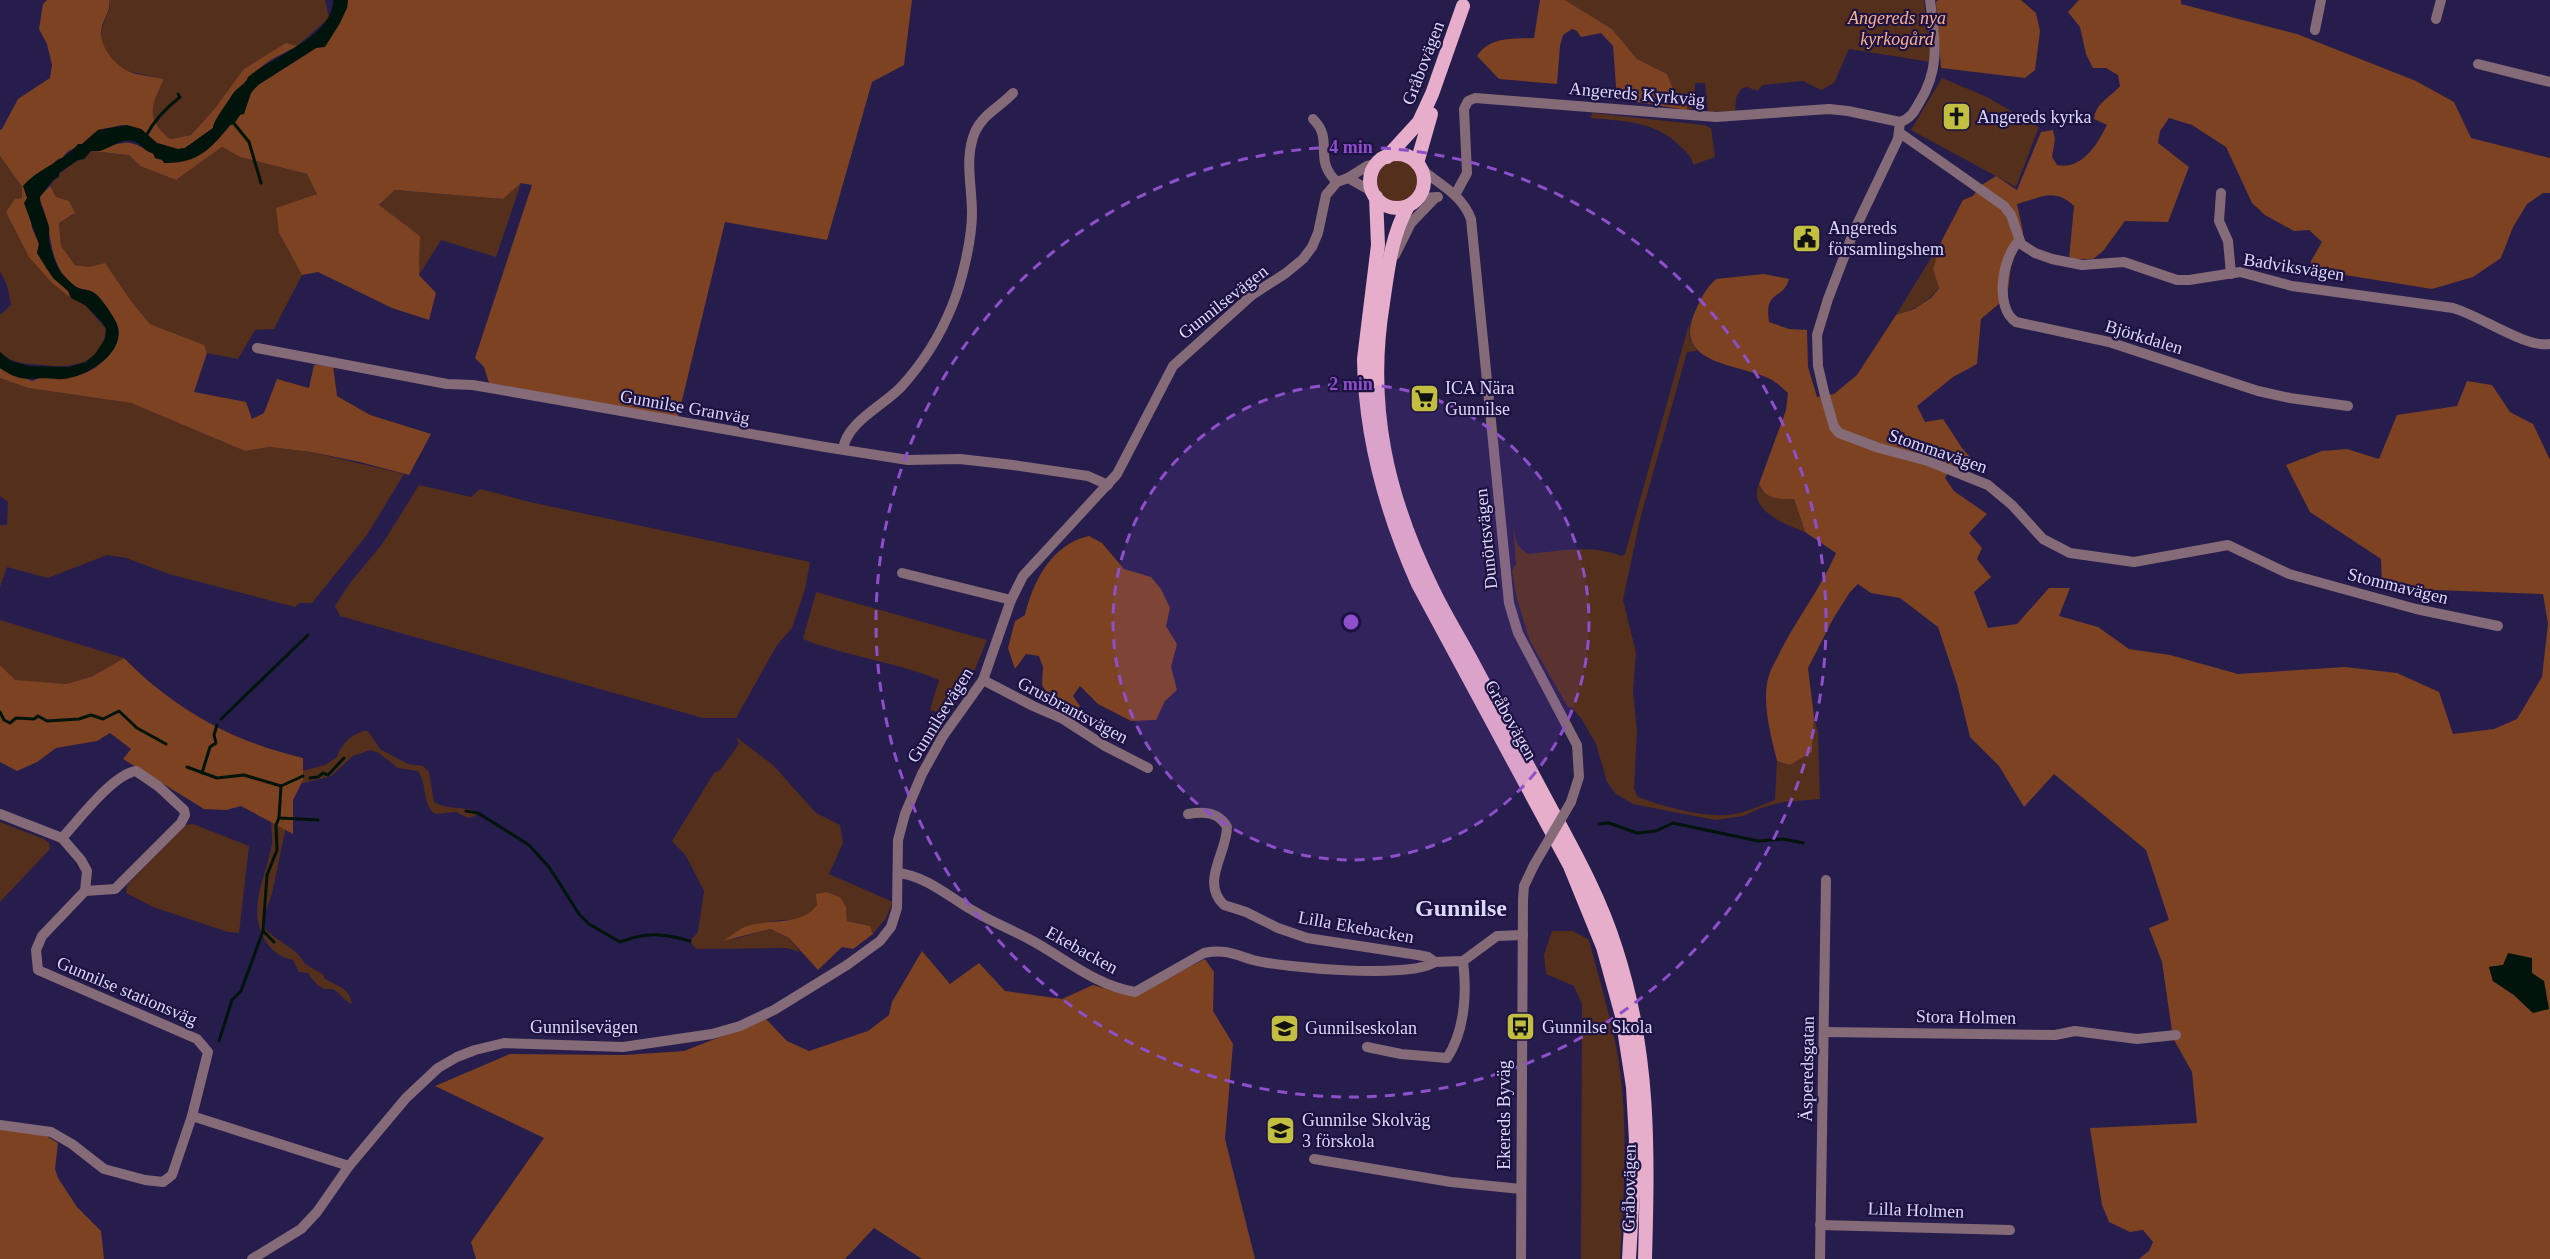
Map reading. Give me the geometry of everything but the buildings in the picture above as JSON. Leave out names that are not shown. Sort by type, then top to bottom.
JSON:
[{"type":"main road","name":"Gråbovägen","points":[[1382,160],[1419,122],[1432,94],[1464,3]]},
{"type":"main road","name":"Gråbovägen","points":[[1419,166],[1423,137],[1454,48],[1464,3]]},
{"type":"main road","points":[[1406,156],[1419,166],[1425,181],[1413,202],[1393,208],[1386,206],[1374,194],[1371,177],[1382,160],[1406,156]]},
{"type":"main road","name":"Gråbovägen","points":[[1374,194],[1378,245],[1364,368],[1366,413],[1379,473],[1396,530],[1418,585],[1570,866],[1603,947],[1622,1016],[1633,1087],[1636,1140],[1629,1259]]},
{"type":"main road","name":"Gråbovägen","points":[[1413,202],[1396,227],[1389,266],[1375,367],[1380,430],[1391,479],[1416,551],[1433,590],[1590,882],[1616,949],[1637,1034],[1647,1123],[1645,1259]]},
{"type":"street","points":[[1930,0],[1935,38],[1935,71],[1915,110],[1900,128],[2004,206],[2011,215],[2019,241]]},
{"type":"street","points":[[2315,30],[2321,0]]},
{"type":"street","points":[[2436,19],[2441,0]]},
{"type":"street","points":[[2478,64],[2550,82]]},
{"type":"street","points":[[843,449],[850,433],[893,394],[923,360],[948,316],[962,277],[972,215],[968,154],[975,131],[984,118],[1013,93]]},
{"type":"street","name":"Angereds Kyrkväg","points":[[1452,194],[1467,173],[1464,109],[1468,101],[1474,98],[1716,117],[1829,109],[1848,111],[1900,128]]},
{"type":"street","points":[[1313,119],[1324,134],[1326,170],[1374,194]]},
{"type":"street","name":"Stommavägen","points":[[1900,128],[1854,231],[1817,335],[1818,366],[1830,417],[1839,433],[1879,448],[1928,461],[1988,485],[2012,505],[2043,539],[2070,553],[2134,562],[2228,545],[2289,574],[2416,609],[2498,626]]},
{"type":"street","points":[[1342,180],[1382,160]]},
{"type":"street","name":"Dunörtsvägen","points":[[1419,166],[1466,205],[1471,219],[1509,603],[1518,633],[1577,745],[1580,777],[1571,802],[1534,865]]},
{"type":"street","name":"Gunnilsevägen","points":[[252,1259],[301,1229],[317,1212],[349,1166],[416,1087],[438,1068],[475,1050],[504,1044],[623,1047],[712,1034],[740,1026],[774,1010],[847,965],[880,941],[891,927],[897,908],[898,840],[905,814],[922,774],[943,736],[983,680],[1011,600],[1023,576],[1108,485],[1139,435],[1173,366],[1252,295],[1303,259],[1312,247],[1318,232],[1326,195],[1342,180]]},
{"type":"street","points":[[2220,193],[2219,221],[2228,241],[2231,274]]},
{"type":"street","points":[[1413,202],[1452,194]]},
{"type":"street","points":[[1389,266],[1411,223],[1435,198]]},
{"type":"street","name":"Badviksvägen","points":[[2019,241],[2035,253],[2073,264],[2124,262],[2177,280],[2240,272],[2292,286],[2453,308],[2476,316],[2528,342],[2542,346],[2550,344]]},
{"type":"street","name":"Björkdalen","points":[[2019,241],[2012,252],[2005,275],[2002,298],[2005,311],[2016,322],[2109,342],[2258,391],[2348,406]]},
{"type":"street","name":"Gunnilse Granväg","points":[[257,348],[447,384],[473,385],[518,395],[908,460],[960,459],[1012,465],[1088,476],[1108,485]]},
{"type":"street","points":[[902,573],[1011,600]]},
{"type":"street","name":"Grusbrantsvägen","points":[[983,680],[1063,719],[1105,746],[1148,768]]},
{"type":"street","points":[[0,814],[62,838],[84,865],[88,880],[85,891],[115,889],[181,823],[185,815],[184,810],[143,775],[136,771],[129,772],[116,782],[62,838]]},
{"type":"street","name":"Lilla Ekebacken","points":[[1188,814],[1201,812],[1219,817],[1227,827],[1215,869],[1214,886],[1216,896],[1224,905],[1307,938],[1418,955],[1428,957],[1435,962]]},
{"type":"street","name":"Ekereds Byväg","points":[[1521,1259],[1523,892],[1534,865]]},
{"type":"street","name":"Ekebacken","points":[[898,873],[909,874],[939,888],[970,909],[1028,939],[1106,985],[1135,993],[1204,953],[1234,952],[1253,960]]},
{"type":"street","name":"Äsperedsgatan","points":[[1820,1259],[1826,880]]},
{"type":"street","name":"Gunnilse stationsväg","points":[[85,891],[42,936],[36,950],[38,970],[202,1043],[208,1052],[192,1116]]},
{"type":"street","points":[[1367,1047],[1401,1054],[1447,1058],[1453,1049],[1463,1014],[1465,979],[1463,961],[1497,936],[1523,935]]},
{"type":"street","name":"Lilla Ekebacken","points":[[1253,960],[1303,967],[1372,972],[1428,967],[1435,962],[1463,961]]},
{"type":"street","name":"Stora Holmen","points":[[1824,1032],[2055,1035],[2075,1031],[2137,1039],[2176,1035]]},
{"type":"street","points":[[0,1125],[51,1132],[72,1144],[104,1169],[145,1180],[163,1182],[172,1175],[192,1116],[349,1166]]},
{"type":"street","points":[[1314,1159],[1451,1182],[1521,1190]]},
{"type":"street","name":"Lilla Holmen","points":[[1820,1225],[2010,1230]]},
{"type":"green space","points":[[109,0],[325,0],[329,18],[297,46],[286,44],[216,107],[191,135],[170,139],[156,124],[153,111],[156,96],[164,79],[118,67],[102,44],[102,28],[110,8]]},
{"type":"green space","name":"Angereds nya kyrkogård","points":[[1565,0],[1924,0],[1931,62],[1849,49],[1834,83],[1821,90],[1803,81],[1763,85],[1757,91],[1747,87],[1741,89],[1736,98],[1735,111],[1708,112],[1705,83],[1695,83],[1695,99],[1692,109],[1687,110],[1676,96],[1667,74],[1637,59],[1612,29]]},
{"type":"green space","points":[[1942,78],[1987,97],[2039,127],[2016,187],[1911,130]]},
{"type":"green space","points":[[1593,113],[1704,125],[1711,128],[1715,157],[1693,165],[1686,152],[1671,138],[1660,132],[1638,124],[1590,118]]},
{"type":"green space","points":[[222,147],[240,157],[307,174],[317,193],[279,233],[302,275],[274,329],[255,330],[238,359],[207,353],[203,345],[150,324],[131,301],[89,267],[75,265],[61,246],[59,223],[74,214],[56,197],[50,187],[65,169],[84,159],[91,151],[129,155],[140,166],[176,180]]},
{"type":"green space","points":[[0,156],[22,187],[22,198],[6,212],[18,232],[78,301],[85,305],[106,329],[104,341],[99,350],[84,362],[65,366],[26,363],[10,359],[0,352],[0,315],[11,305],[7,285],[0,271]]},
{"type":"green space","points":[[1398,160],[1413,166],[1419,181],[1413,196],[1398,202],[1383,196],[1377,181],[1383,166]]},
{"type":"green space","points":[[521,183],[496,257],[441,240],[419,275],[420,236],[379,206],[395,190],[503,199]]},
{"type":"green space","points":[[1942,240],[1933,269],[1939,287],[1920,305],[1896,315]]},
{"type":"green space","points":[[1689,324],[1690,339],[1697,351],[1687,352],[1640,519],[1623,600],[1636,653],[1633,692],[1637,731],[1634,789],[1638,797],[1686,811],[1712,815],[1745,812],[1775,800],[1777,761],[1790,765],[1812,752],[1814,717],[1818,732],[1820,799],[1783,802],[1743,816],[1715,820],[1633,804],[1616,794],[1607,782],[1596,744],[1581,718],[1571,707],[1568,707],[1530,641],[1517,599],[1512,571],[1516,564],[1513,523],[1518,545],[1529,554],[1587,549],[1621,556],[1625,554]]},
{"type":"green space","points":[[0,378],[28,388],[131,403],[245,451],[269,447],[311,452],[404,474],[367,535],[312,603],[299,603],[295,607],[169,574],[126,558],[107,555],[48,578],[7,567],[0,587],[0,525],[7,525],[8,502],[0,496]]},
{"type":"green space","points":[[1759,484],[1762,491],[1794,499],[1805,532],[1779,521],[1763,509],[1758,501]]},
{"type":"green space","points":[[419,485],[471,497],[480,489],[530,502],[810,562],[805,589],[792,628],[777,645],[736,718],[703,718],[340,616],[335,606],[350,583],[383,543]]},
{"type":"green space","points":[[816,592],[987,640],[969,684],[948,715],[930,710],[939,680],[803,639]]},
{"type":"green space","points":[[0,620],[124,658],[93,676],[66,684],[15,681],[0,665]]},
{"type":"green space","points":[[363,731],[368,731],[380,749],[408,764],[423,766],[429,772],[434,802],[478,812],[475,816],[468,818],[456,812],[435,814],[426,799],[418,771],[398,768],[379,753],[370,750],[353,756],[331,776],[296,785],[285,809],[285,832],[272,893],[265,914],[265,929],[292,949],[305,964],[345,990],[352,1004],[333,989],[318,986],[308,973],[299,972],[293,960],[281,956],[272,949],[261,931],[257,907],[272,844],[272,816],[279,802],[298,772],[325,765],[337,757],[347,741]]},
{"type":"green space","points":[[736,737],[773,765],[816,813],[840,825],[843,843],[829,874],[893,902],[886,918],[873,934],[870,926],[847,921],[846,907],[817,905],[802,918],[768,922],[725,940],[769,929],[789,938],[800,952],[787,948],[696,949],[690,941],[698,932],[704,891],[686,856],[672,841],[714,773],[720,770],[739,744]]},
{"type":"green space","points":[[0,822],[44,839],[49,843],[50,849],[0,902]]},
{"type":"green space","points":[[193,824],[249,846],[239,933],[228,932],[153,907],[126,893],[127,885],[186,825]]},
{"type":"green space","points":[[1552,931],[1573,931],[1589,940],[1614,1037],[1620,1070],[1625,1141],[1620,1259],[1581,1259],[1582,1004],[1574,986],[1546,974],[1544,955]]},
{"type":"shaded area","points":[[47,0],[109,0],[101,30],[104,47],[114,61],[126,70],[164,79],[156,96],[153,111],[156,124],[170,139],[191,135],[216,107],[244,69],[286,43],[297,46],[272,59],[259,69],[227,104],[213,128],[185,148],[178,149],[157,143],[141,129],[122,125],[98,130],[46,170],[35,175],[27,199],[32,228],[39,244],[37,253],[47,270],[68,291],[71,298],[52,283],[29,257],[6,212],[15,199],[22,198],[22,187],[0,156],[0,130],[18,99],[50,78],[52,65],[47,44],[39,29],[43,4]]},
{"type":"shaded area","points":[[333,0],[348,0],[347,8],[325,47],[316,48],[258,85],[251,93],[244,114],[240,115],[234,124],[230,125],[202,153],[186,161],[164,163],[137,143],[127,141],[100,151],[91,151],[84,159],[78,160],[59,173],[59,177],[53,180],[40,197],[49,227],[52,253],[60,271],[76,287],[94,293],[106,306],[116,322],[119,333],[116,344],[101,363],[78,376],[66,379],[22,378],[0,368],[0,352],[11,361],[30,366],[68,367],[86,362],[95,354],[105,339],[106,329],[102,322],[85,305],[71,298],[68,291],[53,278],[37,253],[39,244],[24,203],[27,198],[23,186],[98,130],[127,125],[141,129],[157,143],[178,149],[185,148],[213,128],[232,95],[248,77],[313,35],[324,24],[331,13]]},
{"type":"shaded area","points":[[348,0],[912,0],[904,65],[872,82],[827,240],[725,222],[678,417],[489,383],[484,367],[475,358],[532,185],[521,183],[503,199],[395,190],[379,205],[420,236],[419,275],[436,293],[429,320],[392,308],[318,272],[302,275],[279,233],[276,208],[317,194],[307,174],[240,157],[222,147],[176,180],[140,166],[129,155],[91,151],[128,143],[142,147],[163,160],[215,142],[240,115],[250,93],[258,85],[316,48],[347,8]]},
{"type":"shaded area","points":[[1540,0],[1565,0],[1612,29],[1637,59],[1667,74],[1676,96],[1685,102],[1687,110],[1617,99],[1613,46],[1601,33],[1581,37],[1577,31],[1572,29],[1563,35],[1557,84],[1499,79],[1477,56],[1488,45],[1495,42],[1534,38]]},
{"type":"shaded area","points":[[1938,0],[2021,0],[2036,13],[2040,31],[2035,70],[2025,78],[1941,68],[1936,2]]},
{"type":"shaded area","points":[[2079,0],[2181,0],[2181,4],[2297,34],[2416,81],[2454,102],[2471,138],[2550,158],[2550,193],[2543,193],[2527,204],[2513,227],[2501,258],[2473,277],[2432,289],[2339,274],[2311,274],[2311,261],[2322,242],[2309,230],[2294,231],[2265,215],[2252,203],[2226,147],[2192,125],[2169,118],[2160,131],[2158,143],[2189,167],[2168,222],[2125,221],[2103,251],[2093,259],[2069,259],[2074,206],[2067,200],[2054,195],[2017,204],[2023,232],[2011,267],[2007,297],[1981,319],[1977,364],[1953,377],[1917,406],[1925,422],[1943,419],[1962,448],[1978,466],[1974,471],[1952,466],[1945,478],[1954,491],[1987,514],[1969,533],[1982,548],[1977,559],[1991,577],[1974,592],[1988,628],[2017,624],[2049,588],[2070,588],[2059,616],[2098,627],[2129,649],[2170,655],[2238,674],[2345,667],[2397,673],[2439,692],[2453,734],[2494,729],[2517,719],[2542,677],[2548,624],[2543,594],[2382,588],[2381,559],[2310,512],[2286,465],[2322,451],[2347,449],[2379,459],[2397,415],[2457,406],[2467,381],[2492,385],[2510,412],[2533,424],[2550,460],[2550,1259],[2139,1259],[2149,1251],[2153,1242],[2143,1230],[2130,1232],[2109,1222],[2102,1205],[2090,1128],[2197,1123],[2192,1072],[2173,1038],[2162,962],[2149,928],[2169,920],[2146,850],[2054,774],[2024,807],[1999,766],[1970,737],[1957,684],[1938,627],[1900,598],[1871,593],[1858,584],[1850,592],[1833,619],[1808,668],[1814,717],[1812,752],[1790,765],[1777,761],[1767,710],[1766,689],[1769,675],[1836,553],[1805,532],[1794,499],[1769,496],[1759,484],[1786,410],[1788,393],[1770,379],[1713,360],[1701,353],[1693,344],[1690,331],[1694,314],[1703,295],[1716,279],[1764,274],[1789,279],[1783,290],[1769,304],[1769,322],[1789,329],[1807,330],[1808,367],[1817,397],[1834,394],[1857,375],[1896,315],[1914,309],[1931,298],[1939,288],[1933,269],[1942,240],[1963,200],[1973,196],[1980,186],[1996,176],[2017,190],[2041,132],[2053,130],[2055,139],[2052,157],[2057,165],[2066,166],[2081,160],[2098,140],[2107,125],[2094,119],[2095,113],[2100,104],[2120,86],[2118,75],[2106,68],[2093,68],[2086,54],[2080,27],[2068,12]],"holes":[[[2503,965],[2533,1013],[2514,995],[2493,981],[2489,967]]]},
{"type":"shaded area","points":[[50,186],[56,197],[69,201],[75,213],[59,223],[61,246],[75,265],[89,267],[105,263],[150,324],[204,345],[207,353],[194,392],[246,402],[252,419],[264,413],[277,379],[309,388],[314,365],[333,366],[337,396],[370,415],[431,434],[409,475],[311,452],[269,447],[245,451],[131,403],[28,388],[0,378],[0,368],[32,381],[45,376],[49,378],[82,374],[103,362],[117,342],[116,326],[98,296],[71,283],[56,262],[44,209],[40,201],[40,196]]},
{"type":"shaded area","points":[[1089,536],[1102,543],[1124,569],[1151,577],[1161,589],[1170,608],[1166,626],[1177,644],[1171,667],[1177,690],[1165,701],[1156,720],[1131,721],[1098,704],[1080,686],[1073,696],[1080,706],[1076,710],[1054,705],[1042,685],[1043,667],[1039,656],[1026,654],[1015,669],[1008,648],[1015,621],[1025,615],[1039,577],[1046,566],[1065,547]]},
{"type":"shaded area","points":[[124,658],[163,693],[206,721],[253,743],[303,758],[303,780],[293,800],[293,834],[241,806],[226,810],[204,809],[123,759],[131,749],[110,733],[97,741],[56,748],[37,762],[17,771],[0,762],[0,665],[15,680],[66,684],[93,676]]},
{"type":"shaded area","points":[[826,892],[840,897],[846,907],[847,921],[870,926],[873,934],[853,949],[842,947],[818,970],[789,938],[770,929],[723,941],[747,926],[785,921],[802,916],[817,905],[816,894]]},
{"type":"shaded area","points":[[922,951],[950,984],[979,963],[1005,991],[1062,999],[1093,985],[1133,996],[1205,959],[1214,972],[1213,1011],[1233,1044],[1225,1139],[1255,1259],[922,1259],[874,1228],[845,1259],[476,1259],[471,1242],[544,1138],[435,1086],[510,1054],[625,1055],[684,1051],[766,1019],[787,1041],[809,1051],[868,1031],[889,1015],[892,1002]]},
{"type":"shaded area","points":[[2508,953],[2532,958],[2532,973],[2544,981],[2549,1009],[2533,1013],[2514,995],[2493,981],[2489,967],[2503,965]]},
{"type":"shaded area","points":[[0,1129],[39,1132],[58,1143],[55,1169],[58,1178],[77,1207],[101,1231],[104,1259],[0,1259]]},
{"type":"waterway","points":[[146,136],[161,115],[180,97],[178,94]]},
{"type":"waterway","points":[[232,121],[249,142],[261,183]]},
{"type":"waterway","points":[[221,719],[308,635]]},
{"type":"waterway","points":[[0,712],[4,720],[10,723],[16,718],[34,719],[38,716],[47,721],[79,719],[91,715],[103,719],[119,711],[137,728],[166,744]]},
{"type":"waterway","points":[[202,773],[210,747],[216,743],[214,735],[217,725]]},
{"type":"waterway","points":[[310,778],[318,777],[323,773],[328,775],[344,758]]},
{"type":"waterway","points":[[187,767],[217,778],[244,775],[281,786],[303,776]]},
{"type":"waterway","points":[[219,1041],[232,1000],[241,991],[263,931],[267,875],[277,850],[276,825],[279,818],[281,786]]},
{"type":"waterway","points":[[466,811],[478,813],[529,845],[549,867],[579,914],[589,924],[620,942],[638,936],[655,935],[690,941]]},
{"type":"waterway","points":[[279,818],[318,820]]},
{"type":"waterway","points":[[1599,824],[1609,823],[1637,833],[1656,831],[1673,823],[1758,841],[1783,839],[1803,843]]},
{"type":"waterway","points":[[263,931],[274,942]]},
{"type":"place","name":"Angereds kyrka","points":[[1956,117]]},
{"type":"place","name":"Angereds församlingshem","points":[[1807,238]]},
{"type":"place","name":"ICA Nära Gunnilse","points":[[1424,398]]},
{"type":"place","name":"Gunnilse Skola","points":[[1521,1027]]},
{"type":"place","name":"Gunnilseskolan","points":[[1284,1028]]},
{"type":"place","name":"Gunnilse Skolväg 3 förskola","points":[[1281,1130]]},
{"type":"district","name":"Gunnilse","points":[[1461,908]]}]
